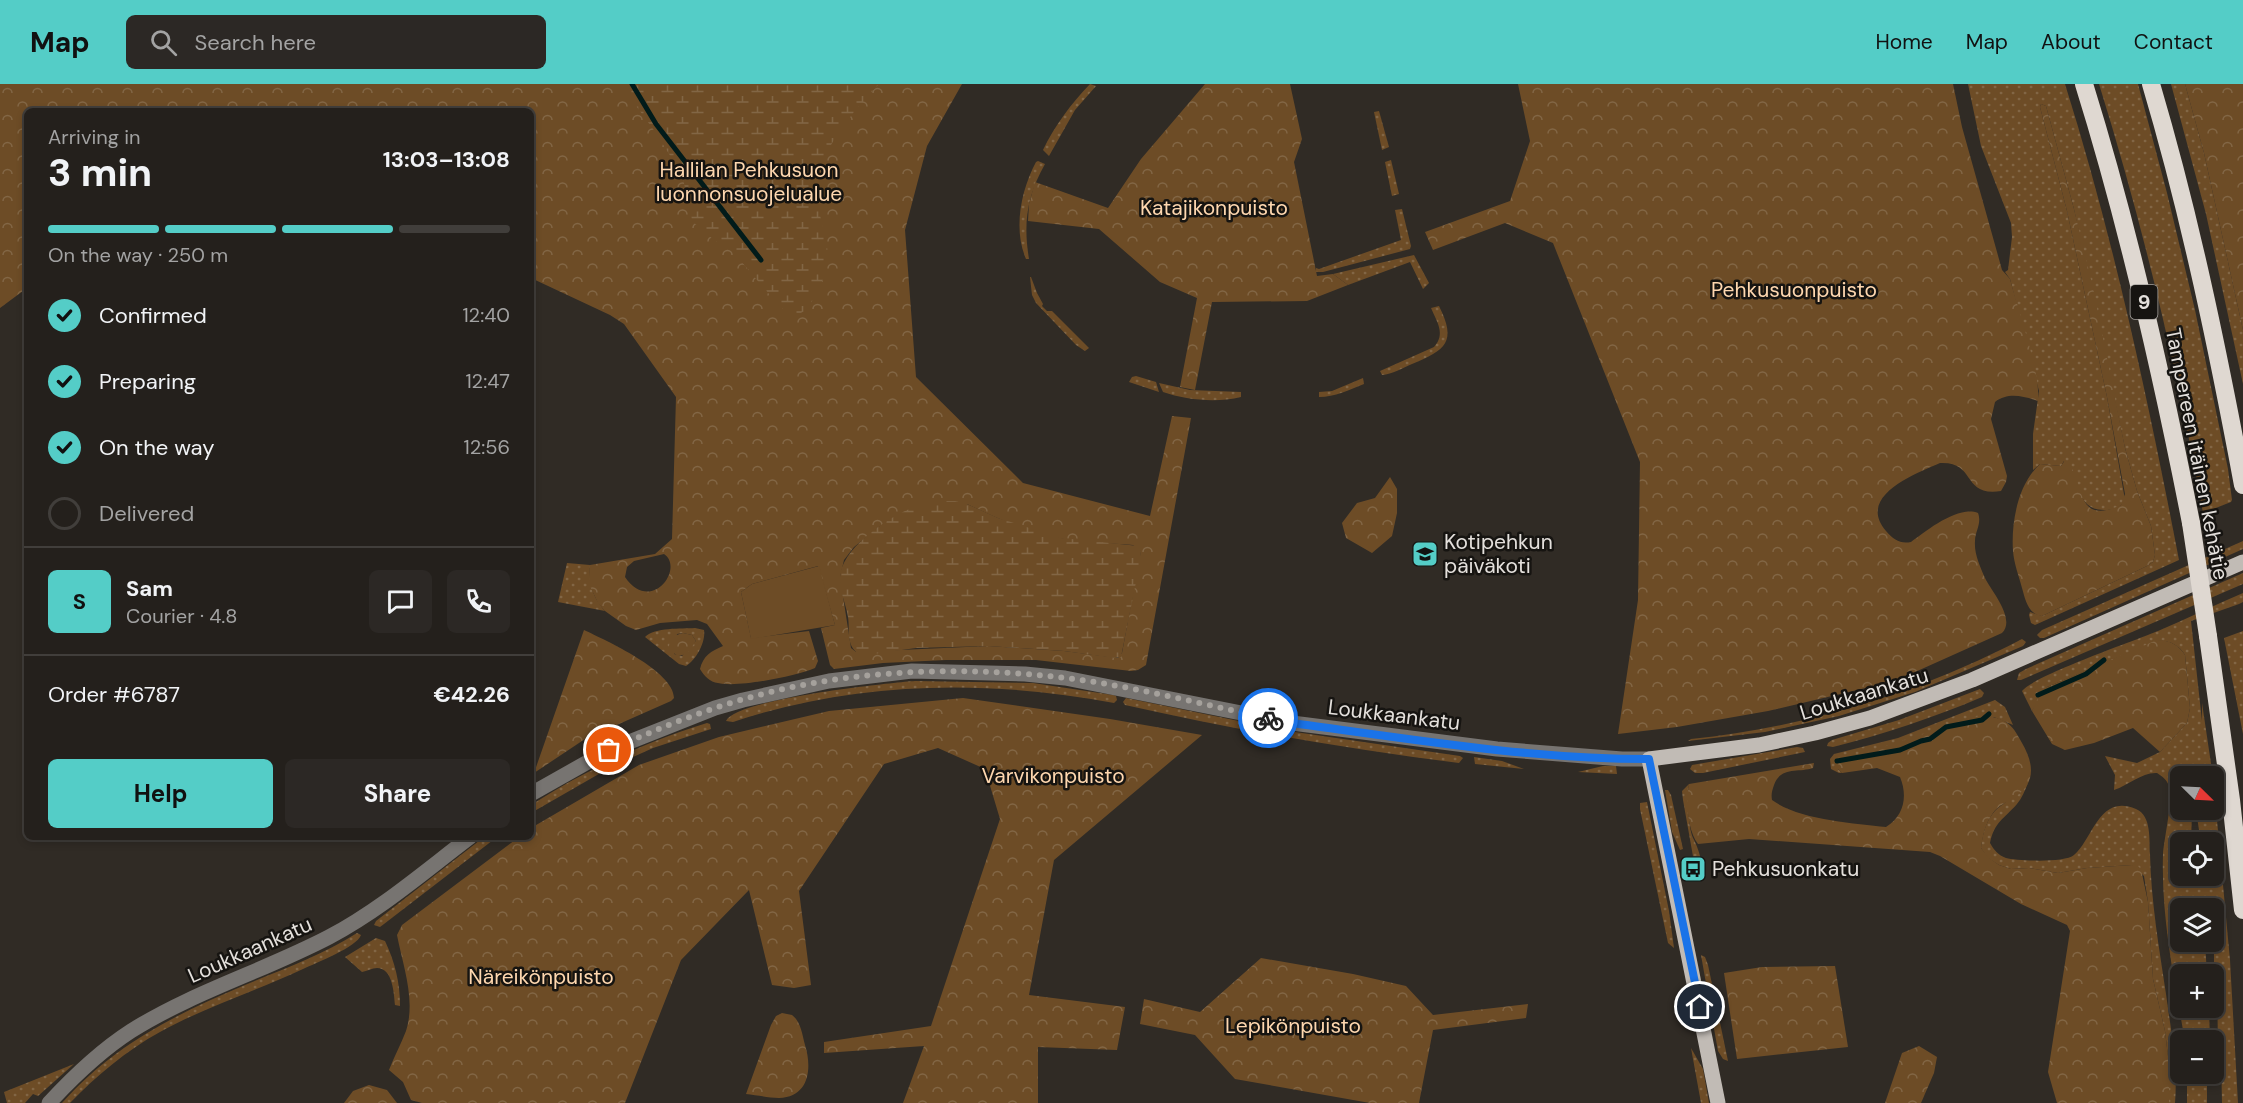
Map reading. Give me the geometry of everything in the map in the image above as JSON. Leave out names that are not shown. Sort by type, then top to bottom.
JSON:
[{"type":"highway","name":"Tampereen itäinen kehätie","points":[[2084,84],[2131,249],[2166,396],[2191,523],[2231,800],[2243,910]]},
{"type":"highway","name":"Tampereen itäinen kehätie","points":[[2151,84],[2193,246],[2223,380],[2243,485]]},
{"type":"main road","name":"Loukkaankatu","points":[[1649,759],[1759,745],[1870,718],[1972,680],[2243,562]]},
{"type":"main road","points":[[1649,759],[1718,1103]]},
{"type":"street","name":"Loukkaankatu","points":[[534,792],[609,750],[715,708],[830,681],[912,671],[1057,677],[1292,723],[1497,749],[1649,759]]},
{"type":"street","name":"Loukkaankatu","points":[[50,1103],[93,1059],[131,1031],[183,1003],[294,954],[347,927],[371,912],[466,840]]},
{"type":"green space","name":"Hallilan Pehkusuon luonnonsuojelualue","points":[[0,84],[962,84],[927,146],[905,230],[916,377],[1023,483],[1150,516],[1172,416],[1191,418],[1146,665],[1131,671],[1036,660],[946,660],[883,663],[834,669],[830,665],[821,628],[835,625],[818,566],[752,584],[741,592],[751,638],[809,631],[818,661],[815,668],[781,678],[739,684],[712,681],[700,669],[708,654],[723,646],[707,624],[697,620],[660,623],[636,630],[626,626],[605,611],[598,603],[589,584],[590,565],[655,554],[672,539],[676,397],[624,324],[610,315],[534,279],[534,108],[24,108],[24,290],[0,308]],"holes":[[[967,504],[1012,524],[1059,538],[1133,545],[1141,551],[1122,653],[1118,658],[1064,651],[988,646],[856,652],[851,648],[840,577],[844,560],[854,547],[880,526]],[[664,554],[669,561],[668,577],[654,590],[645,591],[635,587],[625,577],[627,567],[634,561]]]},
{"type":"green space","name":"Hallilan Pehkusuon luonnonsuojelualue","points":[[617,84],[879,84],[837,135],[819,171],[816,197],[826,239],[827,257],[821,284],[807,308],[794,314],[780,307],[729,247],[715,241],[692,221],[682,174],[653,129],[626,92]]},
{"type":"green space","points":[[1090,84],[1096,86],[1075,110],[1049,156],[1043,150],[1053,132],[1076,99]]},
{"type":"green space","name":"Katajikonpuisto","points":[[1205,84],[1290,84],[1302,139],[1294,162],[1317,276],[1333,274],[1348,285],[1307,301],[1212,302],[1195,390],[1180,387],[1197,298],[1160,282],[1099,229],[1028,221],[1029,204],[1035,182],[1108,208],[1141,159]]},
{"type":"green space","name":"Pehkusuonpuisto","points":[[1518,84],[1953,84],[1962,127],[2002,270],[2010,279],[2028,341],[2036,374],[2038,401],[2021,396],[2010,396],[1995,402],[1991,419],[2007,476],[2001,491],[1980,489],[1960,467],[1940,463],[1892,488],[1883,497],[1878,507],[1879,518],[1886,531],[1900,542],[1911,542],[1952,516],[1970,511],[1978,513],[1975,551],[1985,578],[2005,613],[2006,627],[2002,633],[1895,681],[1768,711],[1677,727],[1618,734],[1638,600],[1640,462],[1553,243],[1505,223],[1433,250],[1425,232],[1510,201],[1530,141]]},
{"type":"green space","points":[[1968,84],[2065,84],[2099,202],[2129,320],[2179,560],[2035,625],[2031,623],[2030,612],[2042,616],[2147,566],[2153,562],[2155,555],[2151,526],[2137,491],[2125,448],[2074,209],[2046,106],[2041,104],[2067,211],[2107,397],[2125,500],[2119,507],[2110,510],[2094,508],[2087,504],[2082,498],[2070,467],[2064,461],[2061,466],[2040,464],[2033,470],[2033,434],[2039,391],[2010,279],[2005,272],[2008,270],[2012,237],[2011,223],[1981,146]]},
{"type":"green space","points":[[2099,84],[2138,84],[2167,193],[2195,310],[2228,469],[2232,500],[2203,513],[2158,297]]},
{"type":"green space","points":[[2171,84],[2185,84],[2204,153],[2243,330],[2243,384],[2206,214]]},
{"type":"green space","points":[[2185,84],[2243,84],[2243,330],[2204,153]]},
{"type":"green space","points":[[2041,104],[2046,106],[2074,209],[2093,288],[2125,448],[2137,491],[2151,526],[2155,555],[2153,562],[2147,566],[2042,616],[2033,613],[2028,605],[2013,551],[2015,516],[2021,493],[2032,472],[2040,464],[2061,466],[2065,460],[2076,477],[2082,497],[2087,505],[2095,510],[2105,510],[2121,505],[2125,494],[2107,397],[2067,211]]},
{"type":"green space","points":[[1379,111],[1389,147],[1382,150],[1374,112]]},
{"type":"green space","points":[[1391,160],[1399,194],[1392,196],[1385,162]]},
{"type":"green space","points":[[1038,161],[1045,164],[1030,199],[1026,233],[1029,259],[1026,259],[1020,235],[1020,210],[1026,185]]},
{"type":"green space","points":[[1402,209],[1410,249],[1316,272],[1316,268],[1319,269],[1401,240],[1395,210]]},
{"type":"green space","points":[[1414,255],[1429,283],[1423,289],[1410,262],[1348,285],[1333,274]]},
{"type":"green space","points":[[1030,277],[1042,306],[1047,311],[1052,311],[1089,348],[1085,351],[1076,345],[1036,303],[1032,295]]},
{"type":"green space","points":[[1439,306],[1447,328],[1445,343],[1424,359],[1382,375],[1380,371],[1434,347],[1440,333],[1431,308]]},
{"type":"green space","points":[[1132,377],[1156,382],[1159,392],[1129,382]]},
{"type":"green space","points":[[1363,378],[1364,384],[1336,394],[1319,397],[1319,392],[1332,391]]},
{"type":"green space","points":[[1159,383],[1190,390],[1241,392],[1241,397],[1222,400],[1191,399],[1163,392]]},
{"type":"green space","points":[[1390,477],[1397,489],[1397,513],[1392,536],[1372,553],[1346,538],[1342,523],[1357,503],[1375,498]]},
{"type":"green space","points":[[941,501],[967,504],[998,518],[1061,538],[1139,546],[1140,562],[1121,657],[988,646],[916,648],[873,654],[856,652],[850,640],[848,617],[841,587],[840,577],[843,566],[860,543],[885,522],[925,503]]},
{"type":"green space","points":[[2243,541],[2243,549],[2044,638],[2037,635],[2042,630]]},
{"type":"green space","points":[[567,563],[590,565],[592,590],[605,611],[558,602]]},
{"type":"green space","points":[[819,566],[835,625],[751,639],[741,592],[752,584]]},
{"type":"green space","points":[[2243,573],[2243,584],[2017,680],[2019,673],[2026,669]]},
{"type":"green space","points":[[2243,593],[2243,602],[2191,621],[2202,721],[2202,703],[2211,766],[2170,766],[2170,796],[2166,781],[2157,773],[2151,773],[2114,790],[2115,775],[2105,756],[2137,763],[2160,752],[2187,723],[2190,708],[2185,655],[2180,648],[2166,641],[2157,641],[2047,687],[2032,711],[2022,691],[2064,668],[2158,631]]},
{"type":"green space","points":[[695,628],[704,630],[703,640],[700,650],[686,666],[679,664],[645,637],[662,630]],"holes":[[[677,634],[692,635],[696,641],[682,656],[674,654]]]},
{"type":"green space","points":[[584,630],[651,667],[663,677],[671,688],[674,698],[585,739],[534,773]]},
{"type":"green space","points":[[2243,631],[2243,734],[2224,638]]},
{"type":"green space","points":[[683,633],[692,635],[696,641],[687,654],[678,656],[669,650],[669,643],[676,635]]},
{"type":"green space","points":[[2022,639],[2026,642],[2023,646],[1915,692],[1839,716],[1765,732],[1688,741],[1777,726],[1861,705],[1943,676]]},
{"type":"green space","points":[[2157,640],[2173,644],[2185,655],[2190,708],[2187,723],[2160,752],[2133,728],[2094,743],[2065,750],[2052,744],[2032,711],[2040,693],[2047,687]]},
{"type":"green space","points":[[915,681],[1033,683],[1113,695],[1117,700],[1114,703],[1018,690],[922,688],[827,698],[779,708],[733,722],[726,721],[736,713],[783,699]]},
{"type":"green space","points":[[1980,689],[1984,693],[1982,697],[1945,712],[1871,737],[1833,747],[1827,746],[1832,740],[1899,720]]},
{"type":"green space","name":"Näreikönpuisto","points":[[963,698],[1202,735],[1054,860],[1029,995],[1125,1007],[1117,1050],[1038,1047],[1038,1103],[903,1103],[924,1046],[824,1053],[824,1042],[931,1026],[1000,819],[985,769],[938,748],[884,764],[799,891],[811,985],[794,988],[772,985],[749,890],[681,960],[625,1103],[422,1103],[411,1100],[403,1082],[389,1070],[409,1019],[408,983],[397,935],[402,925],[515,840],[534,840],[534,826],[639,765],[719,737],[829,711]]},
{"type":"green space","points":[[1126,698],[1288,731],[1463,758],[1459,763],[1291,738],[1125,705],[1123,702]]},
{"type":"green space","points":[[1995,700],[2005,707],[2013,725],[1994,717],[1843,760],[1838,769],[1842,773],[1831,769],[1830,759],[1834,754],[1898,738]]},
{"type":"green space","points":[[1982,715],[1997,718],[2011,726],[2026,751],[2031,766],[2026,787],[1997,808],[1988,821],[1981,848],[1989,858],[2011,869],[2029,868],[2058,873],[2087,868],[2132,865],[2141,869],[2148,902],[2153,979],[2165,1031],[2169,1065],[2169,1103],[2057,1103],[2048,1072],[2070,931],[2067,925],[2021,904],[1930,852],[1749,839],[1698,844],[1694,838],[1688,815],[1689,784],[1814,763],[1813,768],[1790,771],[1781,775],[1774,785],[1772,800],[1783,807],[1811,816],[1886,827],[1897,817],[1903,805],[1904,791],[1900,777],[1877,768],[1842,773],[1838,769],[1838,764],[1843,760]]},
{"type":"green space","points":[[707,723],[710,724],[711,729],[653,748],[611,767],[534,811],[534,803],[573,780],[638,748]]},
{"type":"green space","points":[[1797,747],[1803,748],[1805,752],[1703,773],[1695,773],[1690,769],[1692,765]]},
{"type":"green space","points":[[1474,757],[1502,761],[1524,769],[1475,764]]},
{"type":"green space","points":[[1603,766],[1616,766],[1617,774],[1578,772]]},
{"type":"green space","points":[[2028,783],[2019,802],[1994,830],[1990,843],[1998,854],[2006,858],[2041,861],[2069,858],[2081,848],[2098,820],[2113,807],[2123,806],[2136,809],[2145,817],[2149,835],[2156,924],[2171,1030],[2170,1084],[2176,1084],[2175,1103],[2169,1103],[2169,1065],[2165,1031],[2153,979],[2144,876],[2132,865],[2087,868],[2058,873],[2029,868],[2011,869],[1988,858],[1981,848],[1989,819],[1997,809]]},
{"type":"green space","points":[[1689,784],[1690,826],[1701,860],[1694,862],[1682,791]]},
{"type":"green space","points":[[1665,790],[1668,790],[1671,795],[1683,849],[1680,850],[1672,832]]},
{"type":"green space","points":[[1647,802],[1669,911],[1674,948],[1668,943],[1640,809],[1640,803]]},
{"type":"green space","points":[[2170,805],[2170,820],[2192,820],[2191,832],[2170,832],[2170,886],[2223,886],[2230,960],[2238,1103],[2222,1103],[2224,1030],[2218,1030],[2218,1018],[2224,1018],[2224,964],[2214,964],[2214,952],[2224,952],[2224,898],[2170,898],[2170,952],[2206,952],[2206,964],[2172,964],[2169,948],[2164,901],[2163,854]]},
{"type":"green space","points":[[2197,820],[2217,820],[2218,832],[2199,832]]},
{"type":"green space","points":[[480,840],[493,840],[380,927],[374,925],[376,921]]},
{"type":"green space","points":[[357,933],[361,935],[358,940],[335,954],[160,1032],[112,1064],[70,1103],[62,1103],[103,1064],[124,1048],[170,1020],[317,955]]},
{"type":"green space","points":[[376,938],[385,941],[392,957],[398,981],[400,1006],[395,1005],[392,982],[386,972],[373,968],[362,972],[345,957]]},
{"type":"green space","points":[[1701,955],[1705,957],[1708,965],[1728,1061],[1723,1059],[1718,1051]]},
{"type":"green space","name":"Lepikönpuisto","points":[[1261,958],[1406,986],[1433,1015],[1528,1004],[1526,1018],[1433,1030],[1419,1103],[1370,1103],[1235,1079],[1195,1035],[1140,1024],[1144,999],[1200,1012]]},
{"type":"green space","points":[[1835,966],[1848,1047],[1737,1059],[1724,973],[1762,967]]},
{"type":"green space","points":[[782,1013],[792,1015],[801,1028],[808,1062],[803,1087],[789,1096],[779,1098],[746,1094],[771,1025],[776,1016]]},
{"type":"green space","points":[[2181,1018],[2209,1018],[2210,1030],[2183,1030]]},
{"type":"green space","points":[[1919,1046],[1937,1057],[1934,1073],[1921,1103],[1885,1103],[1902,1053]]},
{"type":"green space","points":[[1691,1048],[1703,1069],[1709,1103],[1701,1103]]},
{"type":"green space","points":[[74,1064],[38,1096],[33,1094],[25,1103],[7,1103],[4,1092]]},
{"type":"green space","points":[[2187,1084],[2207,1084],[2207,1103],[2187,1103]]},
{"type":"green space","points":[[369,1085],[387,1090],[397,1103],[344,1103],[353,1091]]},
{"type":"waterway","points":[[632,84],[656,124],[761,260]]},
{"type":"waterway","points":[[2038,695],[2086,674],[2104,660]]},
{"type":"waterway","points":[[1837,761],[1900,750],[1930,739],[1946,727],[1982,720],[1989,714]]},
{"type":"way so far","points":[[609,750],[715,708],[743,700],[830,681],[912,671],[1025,674],[1065,678],[1268,718]]},
{"type":"place","name":"Kotipehkun päiväkoti","points":[[1425,554]]},
{"type":"place","name":"Pehkusuonkatu","points":[[1693,869]]},
{"type":"route","points":[[1268,718],[1497,749],[1649,759],[1700,1007]]},
{"type":"park label","name":"Varvikonpuisto","points":[[1053,776]]}]
